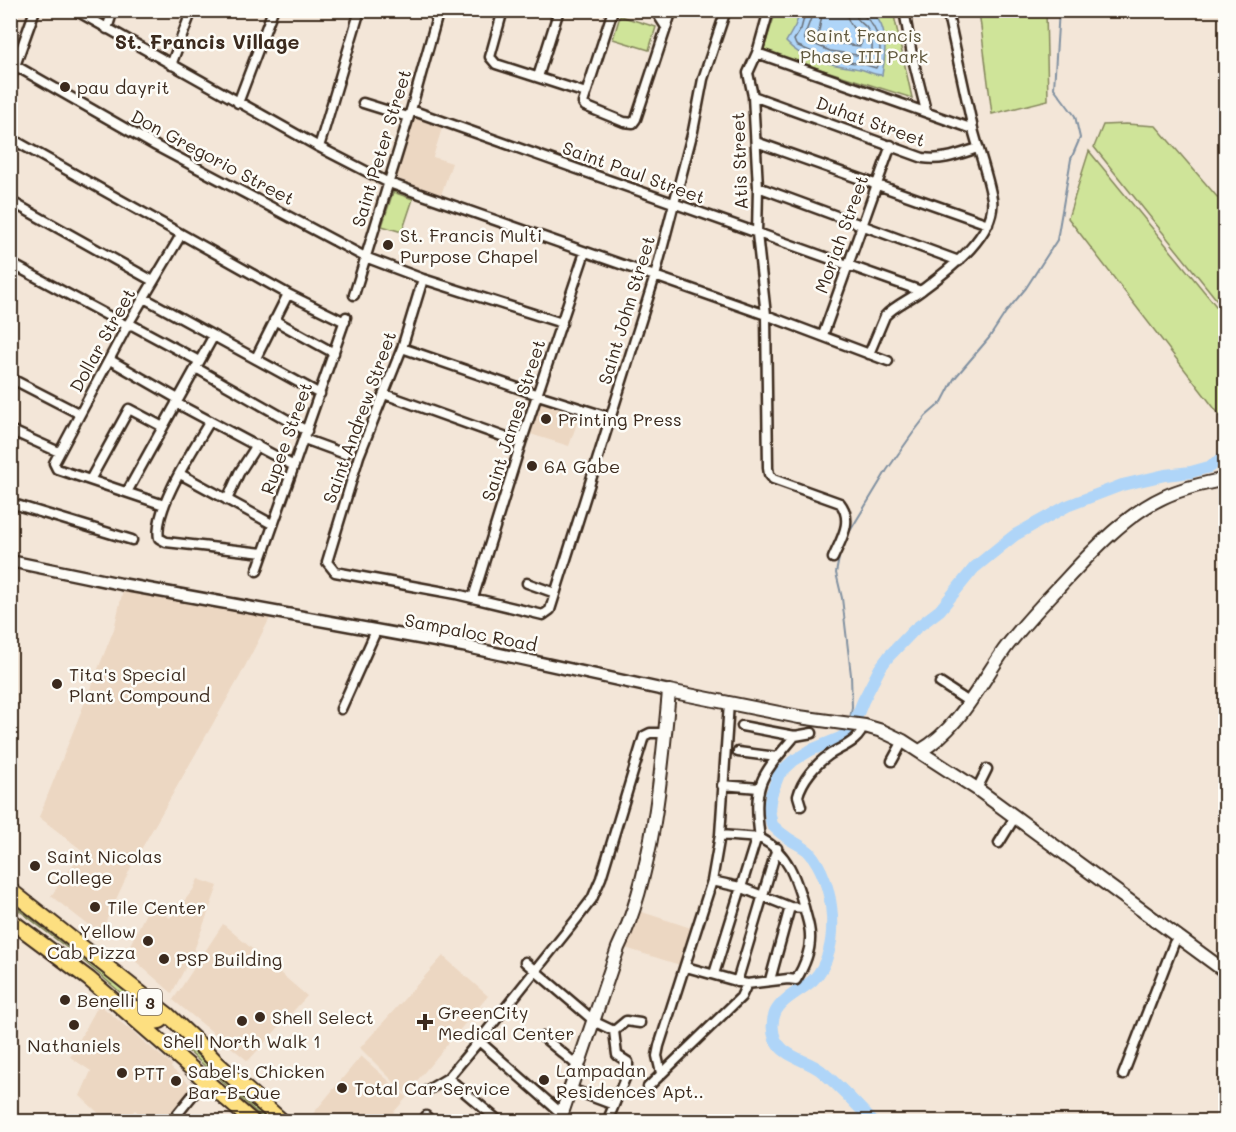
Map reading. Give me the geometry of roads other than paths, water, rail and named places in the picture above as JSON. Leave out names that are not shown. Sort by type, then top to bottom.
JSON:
[{"type":"highway","name":"3","points":[[10,890],[168,1015],[219,1065],[283,1122]]},
{"type":"highway","name":"3","points":[[10,920],[89,979],[253,1122]]},
{"type":"highway","points":[[120,1006],[135,1008],[155,1022],[168,1015]]},
{"type":"highway","points":[[163,1043],[177,1035],[193,1046],[198,1043]]},
{"type":"main road","points":[[920,751],[939,738],[969,702],[1006,648],[1028,621],[1093,551],[1113,533],[1164,496],[1226,479]]},
{"type":"main road","points":[[560,1118],[618,948],[627,930],[644,872],[656,810],[669,691]]},
{"type":"main road","name":"Sampaloc Road","points":[[669,691],[729,704],[862,725],[903,741],[977,789],[1226,972]]},
{"type":"street","points":[[10,80],[35,10]]},
{"type":"street","points":[[75,10],[238,103],[388,183],[823,335],[888,361]]},
{"type":"street","points":[[107,28],[113,10]]},
{"type":"street","points":[[171,65],[192,10]]},
{"type":"street","points":[[238,103],[273,10]]},
{"type":"street","points":[[319,147],[360,10]]},
{"type":"street","name":"Saint Peter Street","points":[[354,295],[410,114],[439,10]]},
{"type":"street","points":[[503,10],[490,57],[496,64],[586,93]]},
{"type":"street","points":[[538,77],[559,10]]},
{"type":"street","points":[[614,10],[583,100],[585,106],[624,122],[633,123],[672,10]]},
{"type":"street","points":[[655,10],[666,27]]},
{"type":"street","name":"Saint John Street","points":[[473,598],[540,615],[546,614],[550,609],[655,276],[693,131],[703,79],[726,10]]},
{"type":"street","name":"Atis Street","points":[[769,10],[757,52],[748,73],[753,96],[758,187],[757,234],[766,315],[769,474],[773,479],[840,503],[846,511],[848,523],[833,558]]},
{"type":"street","points":[[904,10],[926,111]]},
{"type":"street","points":[[869,354],[889,311],[921,291],[959,261],[988,224],[992,202],[973,129],[947,10]]},
{"type":"street","points":[[757,52],[973,129]]},
{"type":"street","name":"Don Gregorio Street","points":[[16,66],[156,146],[365,257],[423,279],[562,323]]},
{"type":"street","name":"Duhat Street","points":[[753,96],[923,158],[935,160],[978,148]]},
{"type":"street","name":"Saint Paul Street","points":[[363,103],[410,114],[674,203],[921,291]]},
{"type":"street","points":[[10,138],[288,294],[256,357]]},
{"type":"street","points":[[756,142],[988,224]]},
{"type":"street","name":"Moriah Street","points":[[823,335],[891,145]]},
{"type":"street","points":[[758,187],[959,261]]},
{"type":"street","points":[[10,201],[153,281]]},
{"type":"street","name":"Dollar Street","points":[[90,480],[57,469],[54,463],[127,326],[181,235]]},
{"type":"street","name":"Saint James Street","points":[[473,598],[521,443],[585,252]]},
{"type":"street","points":[[10,263],[127,326],[132,325],[305,435],[345,454]]},
{"type":"street","name":"Saint Andrew Street","points":[[423,279],[402,348],[359,456],[327,559],[328,566],[335,572],[473,598]]},
{"type":"street","name":"Rupee Street","points":[[257,571],[346,319],[288,294]]},
{"type":"street","points":[[144,298],[213,337],[256,357],[320,394]]},
{"type":"street","points":[[274,320],[334,353]]},
{"type":"street","points":[[127,492],[213,337]]},
{"type":"street","points":[[402,348],[611,418]]},
{"type":"street","points":[[110,360],[210,421],[294,466]]},
{"type":"street","points":[[10,378],[80,414]]},
{"type":"street","points":[[384,394],[521,443]]},
{"type":"street","points":[[163,427],[129,409],[90,480],[164,505]]},
{"type":"street","points":[[210,421],[164,505],[158,532],[159,538],[166,542],[263,553]]},
{"type":"street","points":[[10,430],[59,452]]},
{"type":"street","points":[[227,500],[239,473],[257,446]]},
{"type":"street","points":[[180,474],[272,524]]},
{"type":"street","points":[[10,503],[132,540]]},
{"type":"street","name":"Sampaloc Road","points":[[10,561],[463,646],[669,691]]},
{"type":"street","points":[[527,584],[555,593]]},
{"type":"street","points":[[341,709],[376,631]]},
{"type":"street","points":[[940,683],[969,702]]},
{"type":"street","points":[[661,1072],[657,1056],[659,1046],[712,881],[720,835],[729,704]]},
{"type":"street","points":[[801,806],[798,796],[809,775],[823,760],[858,737],[862,725]]},
{"type":"street","points":[[742,726],[795,736],[812,733]]},
{"type":"street","points":[[426,1091],[448,1078],[536,970],[597,890],[644,736],[650,733],[666,733]]},
{"type":"street","points":[[714,974],[740,887],[758,837],[759,788],[767,768],[795,736]]},
{"type":"street","points":[[892,761],[903,741]]},
{"type":"street","points":[[738,752],[777,757]]},
{"type":"street","points":[[977,789],[987,770]]},
{"type":"street","points":[[722,785],[759,788]]},
{"type":"street","points":[[999,843],[1015,817]]},
{"type":"street","points":[[686,967],[742,983],[796,980],[804,967],[810,934],[791,870],[777,848],[758,837],[720,835]]},
{"type":"street","points":[[648,1087],[741,997],[742,983],[777,848]]},
{"type":"street","points":[[712,881],[740,887],[790,907],[804,908]]},
{"type":"street","points":[[770,980],[790,907]]},
{"type":"street","points":[[1123,1075],[1174,943],[1179,937]]},
{"type":"street","points":[[525,962],[593,1021],[614,1031]]},
{"type":"street","points":[[614,1031],[626,1021],[640,1023]]},
{"type":"street","points":[[607,1122],[627,1071],[628,1062],[617,1055],[614,1031]]},
{"type":"street","points":[[543,1037],[578,1066]]},
{"type":"street","points":[[478,1041],[560,1118]]},
{"type":"street","points":[[448,1078],[500,1122]]},
{"type":"street","points":[[171,1122],[205,1080]]},
{"type":"street","points":[[571,1089],[614,1105]]},
{"type":"water","points":[[851,10],[875,16],[884,36],[885,53],[882,75],[820,62],[794,49],[786,42],[801,11]]},
{"type":"waterway","points":[[847,536],[887,470],[913,433],[926,416],[942,402],[954,379],[989,338],[1006,312],[1026,288],[1057,240],[1071,159],[1080,138],[1075,116],[1054,88],[1059,10]]},
{"type":"waterway","points":[[873,1122],[827,1076],[815,1067],[792,1056],[778,1044],[774,1037],[775,1013],[787,999],[813,980],[823,967],[829,952],[832,934],[830,898],[818,865],[807,850],[772,825],[769,809],[771,795],[779,774],[793,761],[811,750],[851,731],[863,701],[889,656],[915,629],[940,610],[974,568],[1015,535],[1067,506],[1122,485],[1209,467],[1226,456]]},
{"type":"waterway","points":[[840,553],[836,573],[842,598],[851,675],[850,719]]},
{"type":"place","name":"pau dayrit","points":[[65,87]]},
{"type":"place","name":"St. Francis Multi Purpose Chapel","points":[[388,245]]},
{"type":"place","name":"Printing Press","points":[[546,419]]},
{"type":"place","name":"6A Gabe","points":[[532,466]]},
{"type":"place","name":"Tita's Special Plant Compound","points":[[57,684]]},
{"type":"place","name":"Saint Nicolas College","points":[[35,866]]},
{"type":"place","name":"Tile Center","points":[[95,907]]},
{"type":"place","name":"Yellow Cab Pizza","points":[[148,941]]},
{"type":"place","name":"PSP Building","points":[[164,959]]},
{"type":"place","name":"Benelli","points":[[65,1000]]},
{"type":"place","name":"Shell Select","points":[[260,1017]]},
{"type":"place","name":"Shell North Walk 1","points":[[242,1021]]},
{"type":"place","name":"GreenCity Medical Center","points":[[425,1022]]},
{"type":"place","name":"Nathaniels","points":[[74,1025]]},
{"type":"place","name":"PTT","points":[[122,1073]]},
{"type":"place","name":"Lampadan Residences Apt..","points":[[544,1080]]},
{"type":"place","name":"Sabel's Chicken Bar-B-Que","points":[[176,1081]]},
{"type":"place","name":"Total Car Service","points":[[342,1088]]},
{"type":"district","name":"St. Francis Village","points":[[207,41]]},
{"type":"park label","name":"Saint Francis Phase III Park","points":[[864,45]]}]
